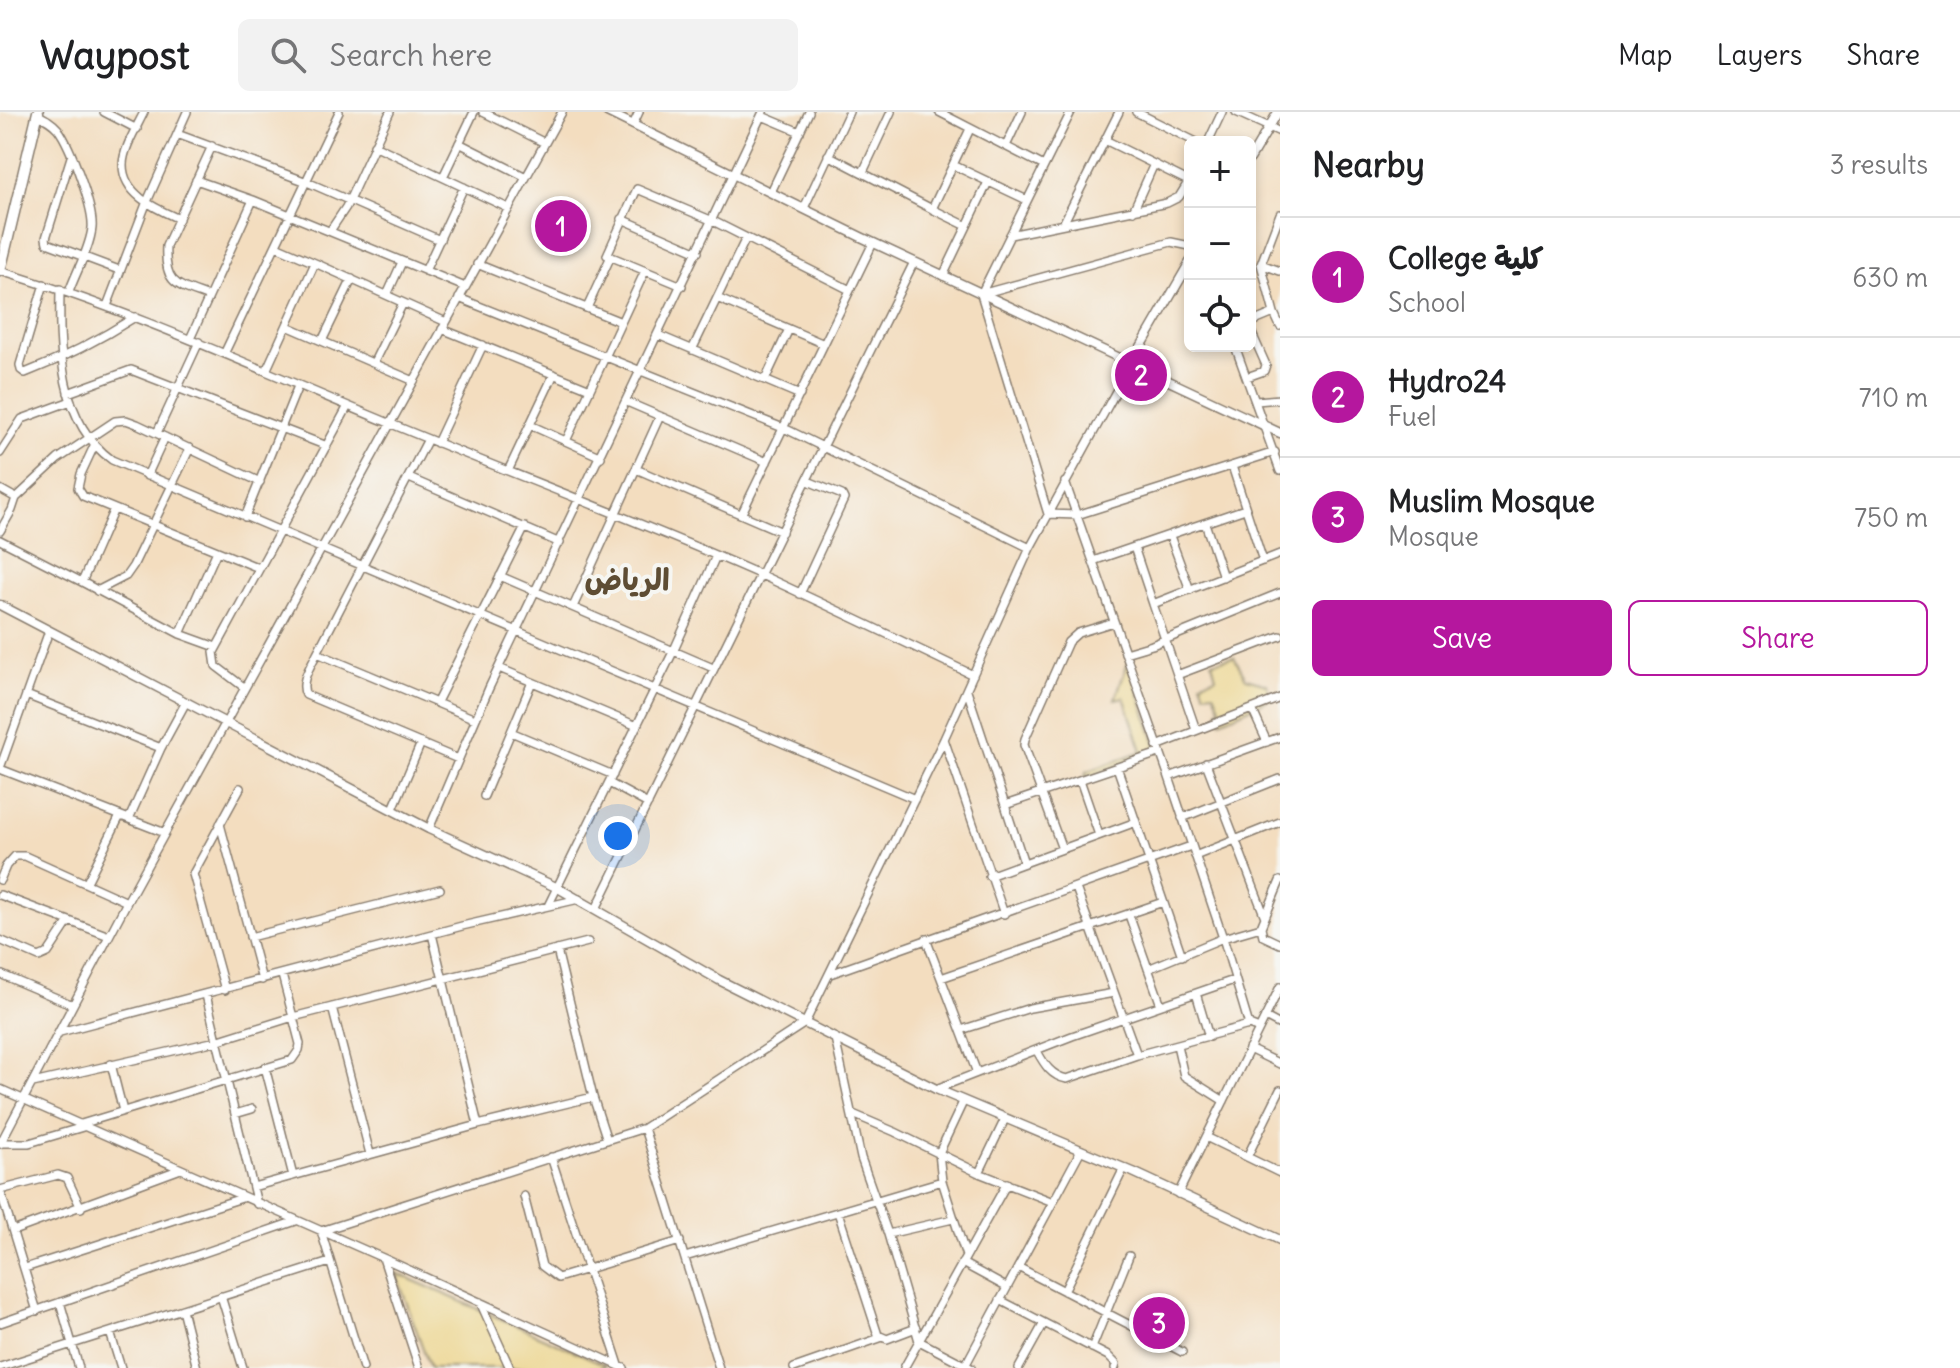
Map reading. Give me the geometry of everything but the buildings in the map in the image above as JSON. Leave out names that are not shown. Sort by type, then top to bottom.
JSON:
[{"type":"main road","points":[[0,271],[38,114]]},
{"type":"street","points":[[104,112],[137,129]]},
{"type":"street","points":[[144,112],[123,162],[131,186],[146,204],[179,219]]},
{"type":"street","points":[[107,306],[146,204],[187,112]]},
{"type":"street","points":[[225,352],[339,112]]},
{"type":"street","points":[[330,231],[350,200],[390,112]]},
{"type":"street","points":[[443,177],[474,112]]},
{"type":"street","points":[[483,112],[545,143]]},
{"type":"street","points":[[282,975],[300,1044],[292,1060],[226,1078],[29,1143],[1,1141],[127,902],[562,112]]},
{"type":"street","points":[[607,112],[873,243],[1280,433]]},
{"type":"street","points":[[633,125],[639,112]]},
{"type":"street","points":[[771,192],[809,112]]},
{"type":"street","points":[[804,208],[849,112]]},
{"type":"street","points":[[863,172],[891,112]]},
{"type":"street","points":[[939,112],[1044,166]]},
{"type":"street","points":[[955,121],[959,112]]},
{"type":"street","points":[[1006,146],[1022,112]]},
{"type":"street","points":[[1048,514],[981,294],[1071,112]]},
{"type":"street","points":[[1063,224],[1119,112]]},
{"type":"street","points":[[1136,112],[1184,136]]},
{"type":"street","points":[[1211,136],[1222,112]]},
{"type":"street","points":[[1236,112],[1280,132]]},
{"type":"street","points":[[1256,149],[1278,112]]},
{"type":"street","points":[[429,829],[475,719],[762,113],[800,132]]},
{"type":"street","points":[[38,114],[51,121],[60,131],[92,216],[92,231],[64,290],[63,358],[78,424],[94,446],[112,460],[147,476],[915,799]]},
{"type":"street","points":[[932,209],[970,129]]},
{"type":"street","points":[[177,134],[307,182],[440,240]]},
{"type":"street","points":[[1105,140],[1184,178]]},
{"type":"street","points":[[459,143],[526,177]]},
{"type":"street","points":[[374,145],[508,208]]},
{"type":"street","points":[[209,297],[177,285],[170,279],[165,262],[166,246],[212,146]]},
{"type":"street","points":[[828,155],[967,226]]},
{"type":"street","points":[[71,157],[47,243],[119,270]]},
{"type":"street","points":[[1133,211],[1154,164]]},
{"type":"street","points":[[953,165],[1027,200]]},
{"type":"street","points":[[196,180],[291,214],[465,287]]},
{"type":"street","points":[[943,276],[988,182]]},
{"type":"street","points":[[425,271],[464,187]]},
{"type":"street","points":[[682,286],[607,255],[634,190],[640,189],[713,221],[850,290]]},
{"type":"street","points":[[1010,235],[1133,211],[1175,200],[1184,191]]},
{"type":"street","points":[[147,476],[209,297],[253,200]]},
{"type":"street","points":[[1280,214],[1261,264],[1280,326]]},
{"type":"street","points":[[622,219],[698,252]]},
{"type":"street","points":[[692,350],[746,238]]},
{"type":"street","points":[[981,294],[1171,242],[1184,245]]},
{"type":"street","points":[[742,513],[873,243]]},
{"type":"street","points":[[276,246],[387,295],[483,345],[590,389]]},
{"type":"street","points":[[587,308],[611,256]]},
{"type":"street","points":[[387,295],[402,262]]},
{"type":"street","points":[[596,909],[914,262]]},
{"type":"street","points":[[266,371],[315,263]]},
{"type":"street","points":[[477,264],[621,322]]},
{"type":"street","points":[[1261,264],[1280,271]]},
{"type":"street","points":[[0,271],[64,290],[225,352],[390,424],[581,499],[760,575],[973,675]]},
{"type":"street","points":[[566,441],[645,271]]},
{"type":"street","points":[[321,1231],[644,1128],[805,1023],[944,739],[1030,548],[1184,272]]},
{"type":"street","points":[[322,341],[352,279]]},
{"type":"street","points":[[44,284],[21,370],[25,373],[103,338],[135,317]]},
{"type":"street","points":[[459,298],[784,428],[1030,548]]},
{"type":"street","points":[[717,298],[824,344]]},
{"type":"street","points":[[374,362],[403,303]]},
{"type":"street","points":[[1256,323],[1274,313]]},
{"type":"street","points":[[287,326],[414,381]]},
{"type":"street","points":[[765,380],[789,329]]},
{"type":"street","points":[[658,335],[800,395]]},
{"type":"street","points":[[1247,377],[1264,371],[1266,365],[1256,341]]},
{"type":"street","points":[[437,443],[483,345]]},
{"type":"street","points":[[1237,352],[1280,471]]},
{"type":"street","points":[[0,453],[22,419],[131,370],[327,446]]},
{"type":"street","points":[[508,471],[554,374]]},
{"type":"street","points":[[245,517],[298,386]]},
{"type":"street","points":[[1256,401],[1280,399]]},
{"type":"street","points":[[627,402],[767,462]]},
{"type":"street","points":[[245,688],[216,666],[216,647],[348,406]]},
{"type":"street","points":[[573,607],[660,416]]},
{"type":"street","points":[[0,531],[16,498],[58,459],[115,421],[126,420],[260,482]]},
{"type":"street","points":[[530,425],[601,457]]},
{"type":"street","points":[[428,439],[303,685],[306,695],[458,759]]},
{"type":"street","points":[[94,446],[81,474],[78,488],[83,496],[259,568]]},
{"type":"street","points":[[97,591],[126,576],[190,448]]},
{"type":"street","points":[[1048,514],[1077,515],[1275,452]]},
{"type":"street","points":[[1232,466],[1263,561]]},
{"type":"street","points":[[636,469],[782,532]]},
{"type":"street","points":[[409,478],[560,543]]},
{"type":"street","points":[[800,594],[844,499],[842,495],[808,481]]},
{"type":"street","points":[[1065,482],[1169,777],[1249,1025]]},
{"type":"street","points":[[0,489],[16,498]]},
{"type":"street","points":[[82,582],[114,509]]},
{"type":"street","points":[[1093,561],[1245,509]]},
{"type":"street","points":[[1205,523],[1223,577]]},
{"type":"street","points":[[437,702],[525,527]]},
{"type":"street","points":[[1170,536],[1190,590]]},
{"type":"street","points":[[0,540],[180,634],[216,647]]},
{"type":"street","points":[[1134,547],[1196,730]]},
{"type":"street","points":[[180,634],[217,551]]},
{"type":"street","points":[[1153,604],[1280,554]]},
{"type":"street","points":[[548,906],[655,690],[716,556]]},
{"type":"street","points":[[500,576],[713,668]]},
{"type":"street","points":[[1125,653],[1280,593]]},
{"type":"street","points":[[0,605],[429,829],[558,888],[719,980],[936,1089],[1124,1168],[1280,1240]]},
{"type":"street","points":[[1062,849],[1024,745],[1027,731],[1068,642],[1078,633],[1114,622]]},
{"type":"street","points":[[49,631],[0,768],[165,833]]},
{"type":"street","points":[[1177,675],[1280,636]]},
{"type":"street","points":[[317,653],[475,719]]},
{"type":"street","points":[[499,668],[637,726]]},
{"type":"street","points":[[484,796],[532,682]]},
{"type":"street","points":[[966,689],[1024,863]]},
{"type":"street","points":[[26,695],[161,748]]},
{"type":"street","points":[[1005,805],[1117,767],[1196,730],[1280,698]]},
{"type":"street","points":[[129,819],[186,702]]},
{"type":"street","points":[[1252,709],[1267,742]]},
{"type":"street","points":[[511,732],[611,779],[648,804]]},
{"type":"street","points":[[0,734],[10,738]]},
{"type":"street","points":[[1169,777],[1280,737]]},
{"type":"street","points":[[944,739],[1004,914]]},
{"type":"street","points":[[393,809],[421,743]]},
{"type":"street","points":[[1206,763],[1265,917]]},
{"type":"street","points":[[1117,767],[1182,956]]},
{"type":"street","points":[[1182,818],[1280,779]]},
{"type":"street","points":[[1080,780],[1099,835]]},
{"type":"street","points":[[225,990],[193,874],[240,788]]},
{"type":"street","points":[[87,882],[120,816]]},
{"type":"street","points":[[989,876],[1136,822]]},
{"type":"street","points":[[1195,856],[1280,822]]},
{"type":"street","points":[[220,824],[262,980]]},
{"type":"street","points":[[830,974],[1191,846]]},
{"type":"street","points":[[0,880],[15,856],[25,856],[127,902]]},
{"type":"street","points":[[1280,881],[1261,927],[1263,936],[1280,944]]},
{"type":"street","points":[[1076,888],[1137,1055]]},
{"type":"street","points":[[250,937],[440,889]]},
{"type":"street","points":[[0,895],[109,936]]},
{"type":"street","points":[[60,1032],[432,934],[579,899]]},
{"type":"street","points":[[941,978],[1163,902]]},
{"type":"street","points":[[1129,915],[1161,1005]]},
{"type":"street","points":[[0,940],[39,957],[48,953],[69,921]]},
{"type":"street","points":[[1148,969],[1223,938],[1261,927]]},
{"type":"street","points":[[432,934],[478,1125]]},
{"type":"street","points":[[926,939],[977,1073]]},
{"type":"street","points":[[33,1083],[216,1041],[293,1017],[588,942]]},
{"type":"street","points":[[557,950],[593,1097],[607,1140]]},
{"type":"street","points":[[0,974],[73,1005]]},
{"type":"street","points":[[936,1089],[1234,980]]},
{"type":"street","points":[[1178,1194],[1280,987]]},
{"type":"street","points":[[961,1030],[1030,1008],[1114,993]]},
{"type":"street","points":[[1196,993],[1209,1037]]},
{"type":"street","points":[[206,995],[257,1204]]},
{"type":"street","points":[[332,1007],[370,1154]]},
{"type":"street","points":[[1265,1017],[1280,1025]]},
{"type":"street","points":[[1037,1051],[1044,1066],[1067,1079],[1137,1055],[1249,1025],[1259,1029]]},
{"type":"street","points":[[835,1038],[861,1158],[878,1201],[919,1341],[967,1367],[1006,1287],[1081,1150]]},
{"type":"street","points":[[1177,1045],[1184,1076],[1224,1101]]},
{"type":"street","points":[[1249,1049],[1280,1064]]},
{"type":"street","points":[[111,1064],[123,1111]]},
{"type":"street","points":[[265,1067],[293,1176]]},
{"type":"street","points":[[0,1089],[383,1258],[619,1367]]},
{"type":"street","points":[[1247,1157],[1276,1106],[1280,1090]]},
{"type":"street","points":[[253,1187],[593,1097]]},
{"type":"street","points":[[963,1102],[939,1153],[942,1181],[964,1260],[1006,1287]]},
{"type":"street","points":[[235,1114],[252,1109]]},
{"type":"street","points":[[853,1114],[979,1173],[1053,1202]]},
{"type":"street","points":[[979,1173],[1005,1119]]},
{"type":"street","points":[[644,1128],[719,1368]]},
{"type":"street","points":[[1206,1137],[1280,1173]]},
{"type":"street","points":[[551,1157],[619,1367]]},
{"type":"street","points":[[1064,1291],[1124,1168]]},
{"type":"street","points":[[7,1226],[81,1208],[178,1170]]},
{"type":"street","points":[[37,1311],[25,1268],[7,1226],[0,1190],[58,1175],[67,1178],[81,1208]]},
{"type":"street","points":[[685,1257],[942,1181]]},
{"type":"street","points":[[904,1368],[1007,1183]]},
{"type":"street","points":[[524,1196],[542,1266],[558,1278],[680,1241]]},
{"type":"street","points":[[25,1268],[242,1198]]},
{"type":"street","points":[[838,1212],[880,1338]]},
{"type":"street","points":[[888,1234],[953,1219]]},
{"type":"street","points":[[0,1323],[296,1221]]},
{"type":"street","points":[[321,1231],[363,1368]]},
{"type":"street","points":[[1092,1348],[1129,1256]]},
{"type":"street","points":[[383,1258],[419,1368]]},
{"type":"street","points":[[0,1367],[330,1262]]},
{"type":"street","points":[[1018,1267],[1182,1352]]},
{"type":"street","points":[[221,1296],[243,1368]]},
{"type":"street","points":[[1000,1300],[1113,1360],[1115,1368]]},
{"type":"street","points":[[60,1302],[79,1368]]},
{"type":"street","points":[[480,1302],[510,1368]]},
{"type":"street","points":[[182,1309],[197,1368]]},
{"type":"street","points":[[1019,1368],[1044,1323]]},
{"type":"street","points":[[794,1368],[916,1328]]},
{"type":"street","points":[[110,1332],[121,1368]]},
{"type":"sand","points":[[1234,657],[1246,678],[1267,684],[1270,699],[1221,721],[1218,710],[1221,709],[1214,692],[1205,693],[1201,682],[1216,677],[1212,662]]},
{"type":"sand","points":[[1128,663],[1158,750],[1085,778],[1086,772],[1142,751],[1124,697],[1115,699]]},
{"type":"sand","points":[[396,1273],[606,1365],[599,1368],[430,1368]]},
{"type":"place","name":"College كلية","points":[[561,226]]},
{"type":"place","name":"Hydro24","points":[[1141,375]]},
{"type":"place","name":"Muslim Mosque","points":[[1159,1323]]},
{"type":"district","name":"الرياض","points":[[627,580]]}]
